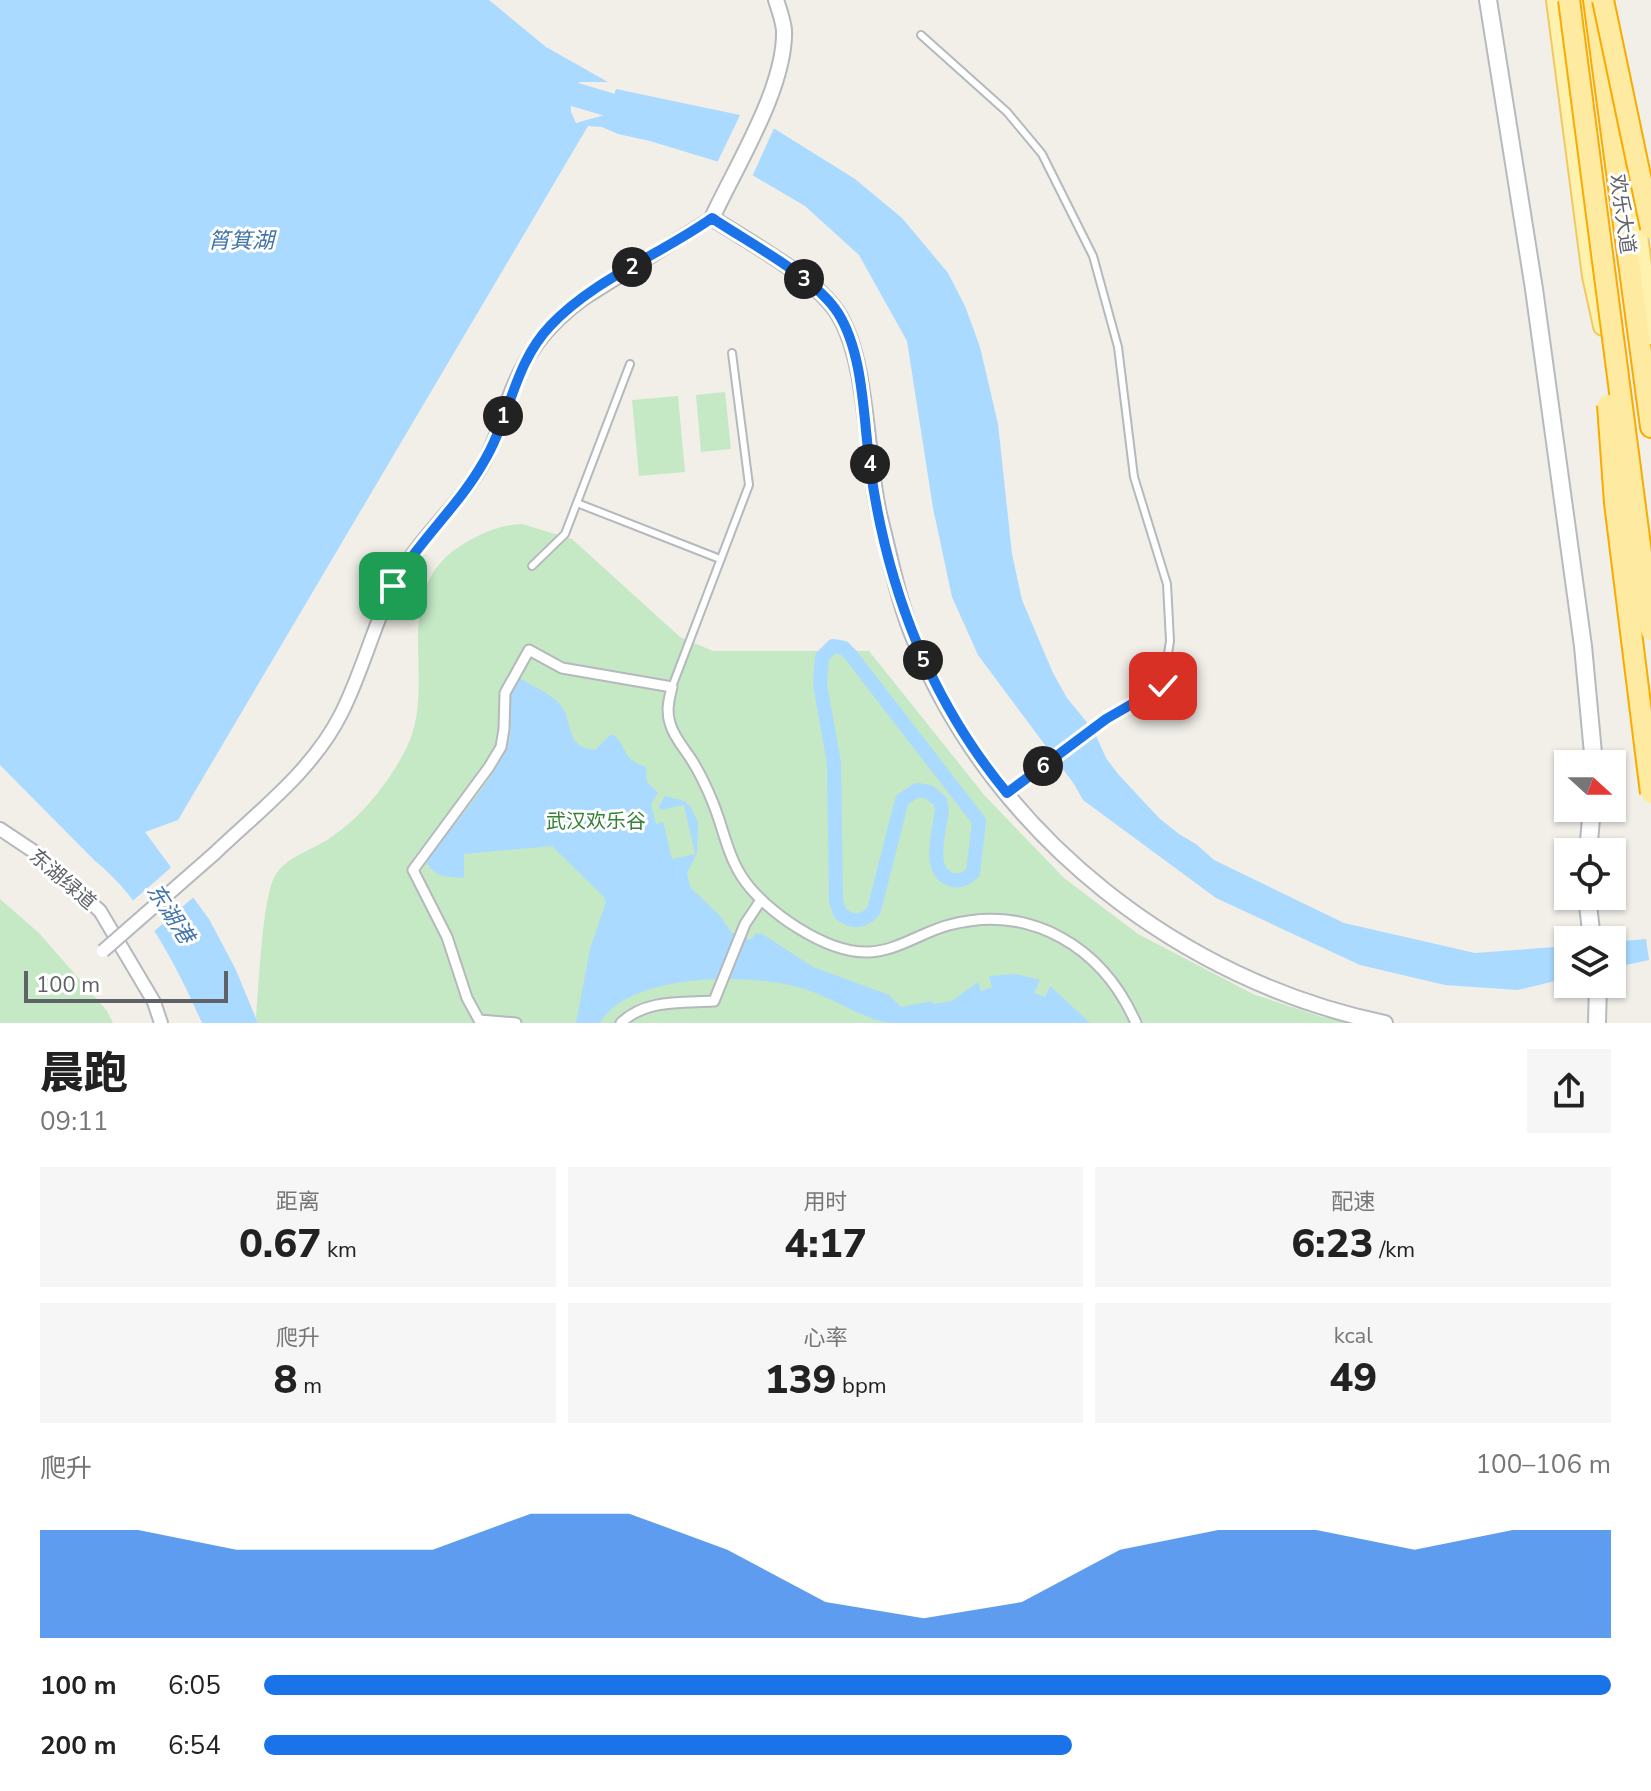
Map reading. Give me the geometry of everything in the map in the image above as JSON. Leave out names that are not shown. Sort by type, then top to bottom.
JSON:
[{"type":"highway","name":"欢乐大道","points":[[1569,0],[1651,630]]},
{"type":"highway","name":"欢乐大道","points":[[1594,0],[1651,427]]},
{"type":"highway","points":[[1606,0],[1651,228]]},
{"type":"highway","points":[[1593,189],[1615,503],[1651,793]]},
{"type":"main road","points":[[1488,0],[1536,304],[1583,646],[1593,750]]},
{"type":"main road","name":"欢乐大道","points":[[1556,0],[1592,276],[1643,510],[1651,574]]},
{"type":"main road","name":"欢乐大道","points":[[1606,0],[1651,335]]},
{"type":"main road","points":[[1597,1023],[1598,998]]},
{"type":"street","points":[[103,951],[215,853],[308,764],[332,731],[352,690],[393,586],[411,556],[470,484],[484,462],[518,375],[538,340],[564,313],[583,299],[712,218],[779,70],[784,27],[776,0]]},
{"type":"street","points":[[712,218],[811,284],[830,302],[845,325],[855,357],[876,501],[902,606],[941,698],[991,775],[1070,862],[1168,936],[1259,982],[1369,1021],[1385,1023]]},
{"type":"street","points":[[516,1023],[479,1020],[467,998],[447,937],[413,870],[501,747],[505,693],[529,650],[562,668],[672,687],[668,711],[671,728],[707,788],[737,869],[761,900],[807,933],[838,947],[861,952],[888,948],[931,930],[962,922],[999,918],[1022,922],[1063,939],[1092,960],[1111,979],[1136,1023]]},
{"type":"street","name":"东湖绿道","points":[[0,829],[36,853],[100,911],[154,1002],[161,1023]]},
{"type":"street","points":[[621,1023],[635,1011],[657,1004],[714,1001],[742,930],[761,900]]},
{"type":"lane","points":[[921,35],[1007,112],[1042,154],[1093,256],[1118,347],[1134,477],[1167,584],[1170,641],[1163,686],[1106,719],[1007,793]]},
{"type":"lane","points":[[672,687],[749,485],[732,353]]},
{"type":"lane","points":[[532,566],[565,534],[630,364]]},
{"type":"lane","points":[[577,503],[720,559]]},
{"type":"green space","points":[[725,392],[731,449],[701,452],[696,395]]},
{"type":"green space","points":[[678,396],[685,472],[639,476],[632,400]]},
{"type":"green space","name":"武汉欢乐谷","points":[[522,524],[572,539],[680,637],[713,651],[869,651],[985,796],[1064,878],[1138,934],[1253,994],[1322,1017],[1359,1023],[258,1023],[264,921],[276,874],[293,858],[327,840],[351,822],[382,788],[406,749],[415,723],[419,614],[425,589],[438,566],[460,546],[490,531]]},
{"type":"green space","points":[[0,899],[39,933],[107,1011],[113,1023],[0,1023]]},
{"type":"water","name":"筲箕湖","points":[[0,0],[489,0],[546,47],[608,82],[579,82],[570,93],[571,112],[576,123],[608,114],[616,89],[759,119],[855,179],[902,218],[948,273],[965,306],[980,347],[998,424],[1012,554],[1022,600],[1067,698],[1094,731],[1106,758],[1118,774],[1159,818],[1214,860],[1344,923],[1475,953],[1554,947],[1554,981],[1518,990],[1445,985],[1360,965],[1216,898],[1083,800],[978,655],[952,597],[933,508],[907,341],[859,255],[805,206],[742,169],[602,127],[588,126],[178,820],[145,832],[209,919],[235,968],[258,1023],[202,1023],[170,957],[128,894],[0,765]]},
{"type":"water","points":[[520,678],[559,703],[578,744],[595,750],[610,735],[614,735],[628,756],[646,767],[647,782],[658,793],[651,804],[656,824],[663,822],[672,859],[695,854],[684,805],[660,810],[659,806],[665,796],[684,801],[690,806],[698,822],[697,853],[687,873],[690,887],[721,917],[731,932],[750,940],[757,933],[764,935],[813,967],[889,995],[901,1007],[952,1001],[978,982],[981,991],[992,987],[989,976],[1016,974],[1040,980],[1034,993],[1045,997],[1050,986],[1090,1023],[890,1023],[870,1018],[805,989],[756,980],[726,979],[665,985],[615,1006],[600,1023],[576,1023],[590,949],[606,902],[603,896],[552,846],[464,854],[464,878],[438,874],[427,863],[502,757],[510,736],[512,692]]},
{"type":"water","points":[[1646,939],[1649,960],[1626,965],[1626,941]]},
{"type":"pier","points":[[742,111],[760,115],[776,124],[751,179],[740,172],[716,165]]},
{"type":"pier","points":[[174,865],[196,895],[151,934],[129,904]]},
{"type":"waterway","points":[[570,93],[640,114]]},
{"type":"waterway","points":[[833,646],[844,648],[850,654],[979,821],[973,873],[962,880],[953,880],[943,874],[936,858],[942,809],[940,801],[929,792],[917,790],[902,800],[874,910],[858,920],[840,913],[836,901],[834,763],[820,684],[822,657],[833,646]]},
{"type":"route","points":[[393,586],[411,556],[470,484],[484,462],[518,375],[549,326],[610,281],[712,218],[811,284],[830,302],[845,325],[855,357],[876,501],[902,606],[941,698],[991,775],[1007,793],[1106,719],[1163,686]]},
{"type":"water label","name":"东湖港","points":[[171,913]]}]
